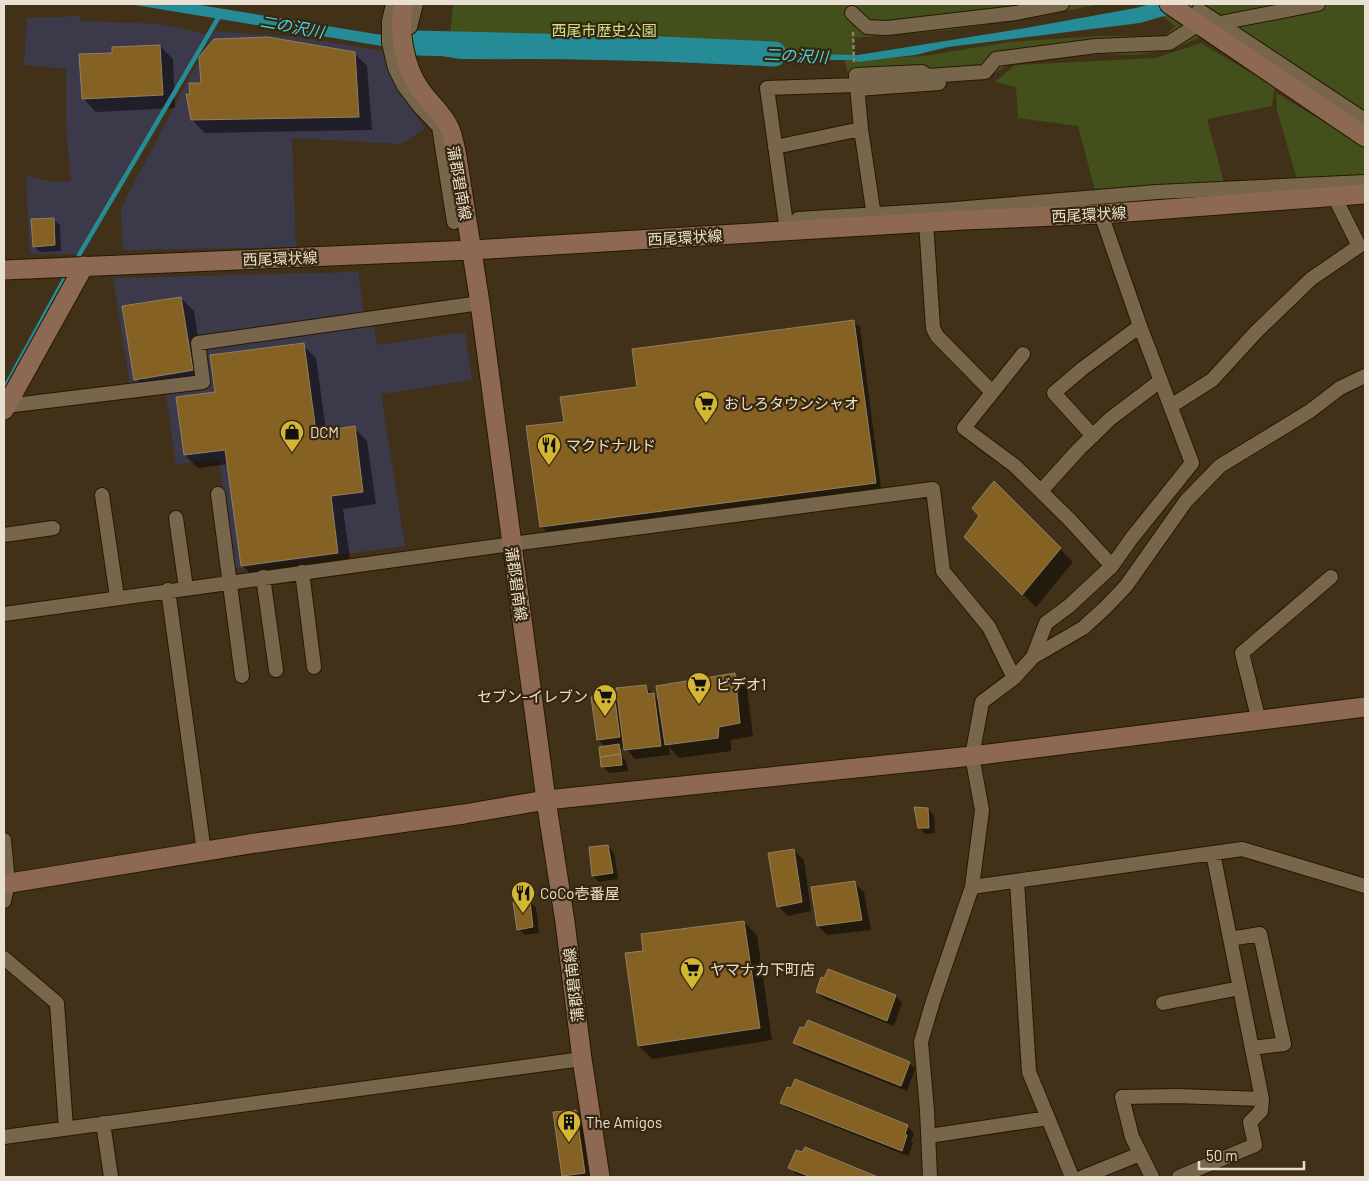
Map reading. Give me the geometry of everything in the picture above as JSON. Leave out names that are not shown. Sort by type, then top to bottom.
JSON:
[{"type":"main road","name":"蒲郡碧南線","points":[[404,4],[402,28],[406,58],[411,75],[420,90],[437,108],[450,129],[456,151],[480,303],[546,800],[565,922],[582,1059],[600,1177]]},
{"type":"main road","points":[[1169,4],[1273,73],[1365,138]]},
{"type":"main road","name":"西尾環状線","points":[[4,270],[472,250],[792,225],[875,220],[926,222],[1101,214],[1365,194]]},
{"type":"main road","points":[[5,408],[84,266]]},
{"type":"main road","points":[[5,890],[204,852],[546,800],[972,756],[1365,707]]},
{"type":"street","points":[[393,4],[388,21],[395,68],[404,86],[439,127],[454,222]]},
{"type":"street","points":[[410,27],[416,4]]},
{"type":"street","points":[[852,8],[867,27],[886,28],[1016,13],[1062,4]]},
{"type":"street","points":[[857,83],[922,72],[928,76],[985,72],[996,59],[1096,46],[1169,43],[1206,28],[1318,4]]},
{"type":"street","points":[[852,8],[853,31]]},
{"type":"street","points":[[1199,10],[1206,28],[1365,143]]},
{"type":"street","points":[[1206,28],[1365,120]]},
{"type":"street","points":[[792,225],[775,147],[767,88],[857,83],[992,80]]},
{"type":"street","points":[[857,83],[861,129],[875,220],[1157,192],[1365,182]]},
{"type":"street","points":[[775,147],[861,129]]},
{"type":"street","points":[[1171,406],[1212,380],[1256,332],[1311,280],[1359,246],[1334,196]]},
{"type":"street","points":[[1034,658],[1046,624],[1069,606],[1112,566],[1131,539],[1192,463],[1160,381],[1101,214]]},
{"type":"street","points":[[926,222],[933,328],[937,336],[992,392]]},
{"type":"street","points":[[5,408],[203,382],[198,343],[480,303]]},
{"type":"street","points":[[1093,436],[1054,393],[1082,369],[1140,326]]},
{"type":"street","points":[[1023,354],[964,428],[1015,466],[1112,566]]},
{"type":"street","points":[[930,1177],[929,1136],[921,1042],[932,1001],[972,887],[982,810],[972,756],[982,702],[1014,678],[1034,658],[1083,628],[1106,608],[1126,586],[1186,501],[1220,466],[1310,411],[1340,388],[1365,376]]},
{"type":"street","points":[[1041,491],[1110,419],[1160,381]]},
{"type":"street","points":[[4,614],[264,577],[933,489],[943,571],[990,627],[1014,678]]},
{"type":"street","points":[[218,494],[242,676]]},
{"type":"street","points":[[102,495],[118,597]]},
{"type":"street","points":[[176,518],[186,588]]},
{"type":"street","points":[[4,535],[53,528]]},
{"type":"street","points":[[302,572],[314,667]]},
{"type":"street","points":[[264,577],[276,670]]},
{"type":"street","points":[[1259,721],[1242,652],[1331,577]]},
{"type":"street","points":[[168,590],[204,852]]},
{"type":"street","points":[[4,840],[5,890]]},
{"type":"street","points":[[972,887],[1242,849],[1365,886]]},
{"type":"street","points":[[1179,1177],[1255,1145],[1250,1122],[1261,1112],[1262,1099],[1213,854]]},
{"type":"street","points":[[1017,881],[1030,1072],[1072,1177]]},
{"type":"street","points":[[1230,939],[1260,934],[1284,1044],[1252,1048]]},
{"type":"street","points":[[4,958],[57,1003],[66,1128]]},
{"type":"street","points":[[1163,1002],[1240,988]]},
{"type":"street","points":[[4,1137],[582,1059]]},
{"type":"street","points":[[1152,1177],[1132,1137],[1122,1097],[1177,1096],[1262,1099]]},
{"type":"street","points":[[929,1136],[1048,1118]]},
{"type":"street","points":[[103,1123],[111,1177]]},
{"type":"street","points":[[1082,1177],[1105,1173],[1140,1154]]},
{"type":"path","points":[[853,31],[857,83]]},
{"type":"shaded area","points":[[80,16],[81,21],[161,24],[206,34],[76,254],[30,254],[26,176],[52,182],[71,181],[66,125],[66,69],[24,65],[27,18]]},
{"type":"shaded area","points":[[214,31],[307,38],[387,52],[397,83],[407,103],[425,128],[400,144],[292,138],[296,247],[123,250],[121,208]]},
{"type":"shaded area","points":[[358,272],[365,323],[373,322],[377,345],[465,332],[472,380],[381,394],[405,546],[234,569],[219,459],[176,464],[164,381],[130,386],[113,278]]},
{"type":"green space","name":"西尾市歴史公園","points":[[453,4],[1100,4],[1036,17],[950,30],[853,38],[854,58],[448,57]]},
{"type":"green space","points":[[1148,4],[1365,4],[1365,187],[1300,190],[1277,110],[1276,93],[1329,125],[1275,87],[1272,106],[1207,119],[1223,179],[1221,193],[1098,202],[1078,126],[1018,118],[1016,87],[995,82],[1015,65],[1156,58],[1201,43],[1268,83],[1255,72],[1201,37],[1173,49],[1134,55],[1101,54],[1013,61],[988,78],[850,81],[844,60],[924,56],[1009,42],[1099,36],[1165,36],[1175,26]]},
{"type":"water","points":[[129,4],[194,4],[461,48],[858,55],[1020,29],[1150,4],[1199,4],[1140,23],[948,47],[915,55],[857,62],[856,60],[460,59]]},
{"type":"building","points":[[268,37],[355,52],[359,117],[191,120],[186,94],[190,94],[189,83],[201,83],[199,57],[214,39]]},
{"type":"building","points":[[160,45],[163,95],[82,99],[79,54],[112,53],[112,47]]},
{"type":"building","points":[[54,218],[55,245],[33,247],[31,219]]},
{"type":"building","points":[[181,297],[193,370],[134,380],[122,306]]},
{"type":"building","name":"おしろタウンシャオ","points":[[854,320],[876,483],[540,527],[526,426],[564,422],[560,397],[637,387],[632,349]]},
{"type":"building","name":"DCM","points":[[304,343],[316,432],[355,426],[363,492],[331,496],[338,553],[241,566],[225,450],[184,455],[176,397],[215,392],[210,355]]},
{"type":"building","points":[[994,481],[1061,548],[1022,595],[964,537],[979,516],[972,508]]},
{"type":"building","name":"ビデオ1","points":[[735,673],[740,723],[719,727],[718,738],[665,745],[656,686]]},
{"type":"building","points":[[646,685],[648,694],[654,693],[661,746],[624,750],[616,688]]},
{"type":"building","name":"セブン-イレブン","points":[[614,693],[620,737],[597,740],[591,697]]},
{"type":"building","points":[[619,744],[621,754],[600,757],[599,747]]},
{"type":"building","points":[[621,754],[622,765],[601,767],[600,757]]},
{"type":"building","points":[[914,807],[928,808],[929,828],[918,828]]},
{"type":"building","points":[[608,845],[613,873],[592,876],[589,847]]},
{"type":"building","points":[[794,849],[802,902],[777,907],[768,853]]},
{"type":"building","points":[[855,881],[862,920],[817,926],[811,887]]},
{"type":"building","name":"CoCo壱番屋","points":[[530,901],[533,927],[517,930],[513,902]]},
{"type":"building","name":"ヤマナカ下町店","points":[[744,921],[760,1028],[638,1046],[625,953],[643,951],[641,934]]},
{"type":"building","points":[[828,969],[896,995],[887,1021],[816,992],[821,977],[824,978]]},
{"type":"building","points":[[808,1020],[910,1062],[901,1086],[793,1043],[800,1027],[804,1028]]},
{"type":"building","points":[[795,1079],[908,1125],[902,1151],[780,1103],[787,1087],[791,1088]]},
{"type":"building","name":"The Amigos","points":[[576,1110],[585,1173],[562,1176],[553,1112]]},
{"type":"building","points":[[805,1147],[878,1177],[811,1177],[788,1168],[796,1150],[802,1152]]},
{"type":"waterway","points":[[79,255],[220,15]]},
{"type":"waterway","name":"二の沢川","points":[[417,43],[661,49],[774,54]]},
{"type":"waterway","points":[[4,389],[67,274]]},
{"type":"place","name":"おしろタウンシャオ","points":[[706,424]]},
{"type":"place","name":"DCM","points":[[292,453]]},
{"type":"place","name":"マクドナルド","points":[[549,466]]},
{"type":"place","name":"ビデオ1","points":[[699,705]]},
{"type":"place","name":"セブン-イレブン","points":[[605,717]]},
{"type":"place","name":"CoCo壱番屋","points":[[523,914]]},
{"type":"place","name":"ヤマナカ下町店","points":[[692,990]]},
{"type":"place","name":"The Amigos","points":[[569,1143]]}]
